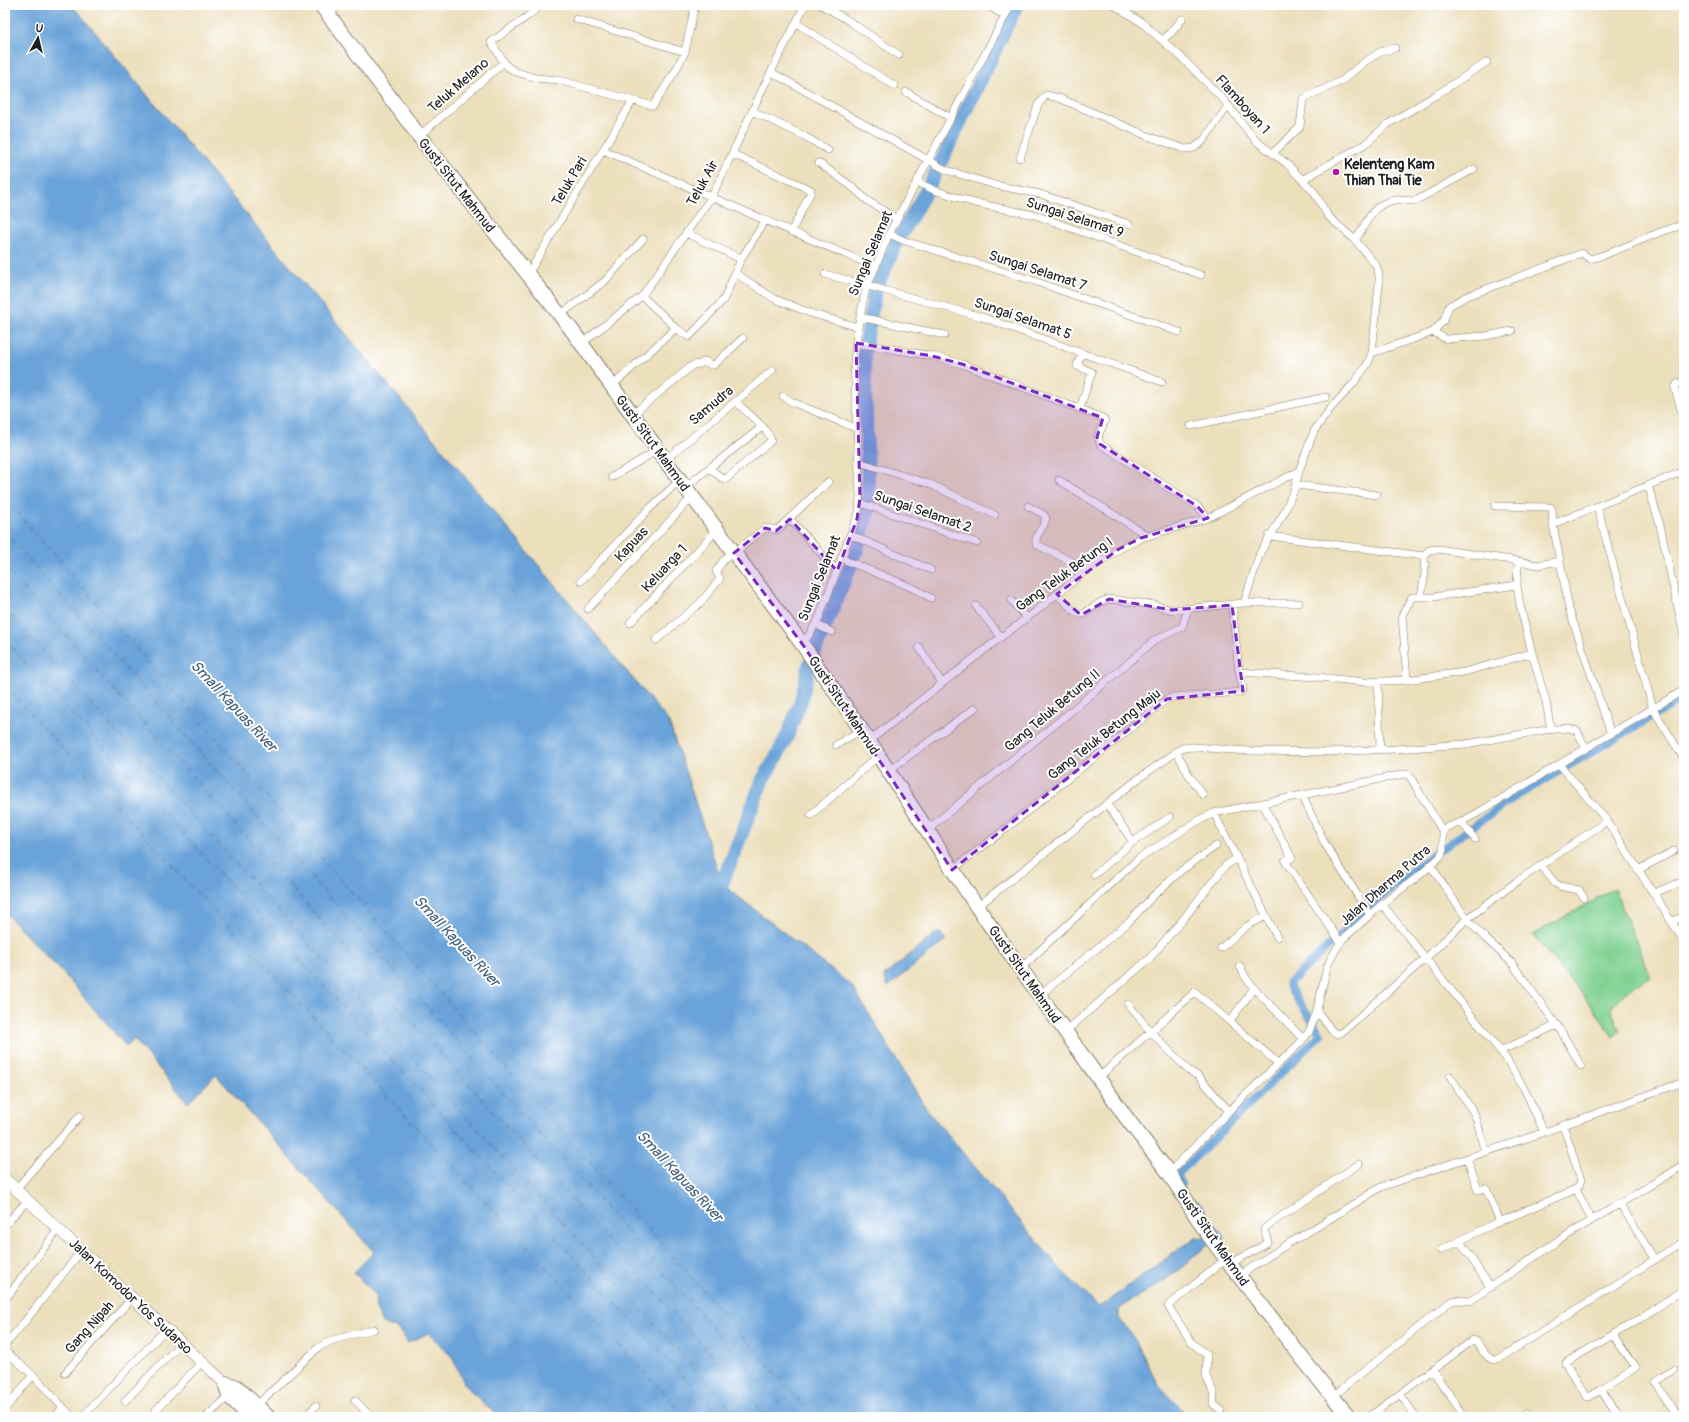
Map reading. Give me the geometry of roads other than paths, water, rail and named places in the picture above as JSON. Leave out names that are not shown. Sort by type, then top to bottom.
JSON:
[{"type":"highway","name":"Gusti Situt Mahmud","points":[[329,9],[419,136],[560,315],[804,647],[865,736],[977,907],[1144,1142],[1169,1173],[1207,1232],[1332,1397],[1350,1417]]},
{"type":"highway","name":"Jalan Komodor Yos Sudarso","points":[[227,1389],[249,1413],[268,1417]]},
{"type":"street","name":"Teluk Melano","points":[[419,136],[504,62],[491,42],[541,5]]},
{"type":"street","points":[[504,62],[508,67],[516,72],[536,78],[558,80],[632,102],[654,106],[685,52],[696,5]]},
{"type":"street","name":"Teluk Air","points":[[581,344],[642,296],[712,196],[752,111],[805,5]]},
{"type":"street","points":[[821,5],[846,19],[900,55]]},
{"type":"street","points":[[987,5],[1005,16]]},
{"type":"street","name":"Sungai Selamat","points":[[804,647],[824,628],[837,571],[845,559],[862,504],[861,463],[854,368],[859,344],[858,327],[863,318],[865,292],[870,286],[876,267],[892,236],[897,219],[917,182],[932,162],[951,118],[1011,5]]},
{"type":"street","name":"Flamboyan 1","points":[[1114,5],[1123,7],[1180,56],[1228,106],[1256,141],[1274,153],[1314,192],[1328,216],[1355,240],[1376,265],[1379,275],[1379,285],[1372,353]]},
{"type":"street","points":[[576,19],[685,52]]},
{"type":"street","points":[[1162,40],[1171,33],[1182,19]]},
{"type":"street","points":[[796,23],[895,86]]},
{"type":"street","points":[[1274,153],[1300,127],[1303,99],[1343,80],[1363,63],[1380,52],[1395,48]]},
{"type":"street","points":[[1302,180],[1365,144],[1388,124],[1487,62]]},
{"type":"street","points":[[771,72],[946,170],[995,185],[1040,194],[1129,224]]},
{"type":"street","points":[[906,92],[951,118]]},
{"type":"street","points":[[1020,158],[1038,104],[1046,95],[1055,97],[1161,141],[1190,150],[1203,141],[1228,106]]},
{"type":"street","name":"Teluk Pari","points":[[528,274],[632,102]]},
{"type":"street","points":[[752,111],[804,136],[828,150]]},
{"type":"street","points":[[603,150],[712,196],[765,221],[876,267]]},
{"type":"street","points":[[733,154],[810,190],[811,192],[791,232]]},
{"type":"street","points":[[819,163],[851,186],[868,201],[897,219]]},
{"type":"street","points":[[1355,240],[1369,215],[1380,206],[1395,200],[1417,200],[1474,169]]},
{"type":"street","name":"Sungai Selamat 9","points":[[917,182],[934,190],[975,203],[1035,215],[1202,275]]},
{"type":"street","points":[[642,296],[687,337],[691,335],[724,299],[741,259],[765,221]]},
{"type":"street","points":[[1244,603],[1260,553],[1284,513],[1296,485],[1299,471],[1314,430],[1331,408],[1353,384],[1367,365],[1372,353],[1433,332],[1444,320],[1449,306],[1452,303],[1582,253],[1590,259],[1607,255],[1641,239],[1684,225]]},
{"type":"street","points":[[686,233],[741,259]]},
{"type":"street","name":"Sungai Selamat 7","points":[[892,236],[1034,281],[1179,332]]},
{"type":"street","points":[[560,315],[605,281],[643,239]]},
{"type":"street","points":[[735,273],[775,299],[813,314],[858,327]]},
{"type":"street","name":"Sungai Selamat 5","points":[[825,274],[982,317],[1162,382]]},
{"type":"street","points":[[863,318],[945,335]]},
{"type":"street","points":[[612,386],[676,328]]},
{"type":"street","points":[[1433,332],[1446,339],[1485,336],[1512,331]]},
{"type":"street","points":[[632,414],[693,364],[700,364],[705,361],[711,365],[714,365],[744,338]]},
{"type":"street","points":[[859,344],[932,356],[962,364],[1049,398],[1080,408],[1104,420],[1098,436],[1100,444],[1196,506],[1208,518]]},
{"type":"street","points":[[1080,408],[1092,372],[1077,366],[1082,353]]},
{"type":"street","name":"Samudra","points":[[612,477],[662,455],[736,402],[773,370]]},
{"type":"street","points":[[1684,381],[1677,384],[1675,388],[1684,420]]},
{"type":"street","points":[[1191,426],[1326,395],[1331,408]]},
{"type":"street","points":[[783,396],[792,402],[858,429]]},
{"type":"street","points":[[709,468],[723,479],[727,478],[771,441],[771,437],[736,402]]},
{"type":"street","points":[[581,581],[642,517],[686,488],[709,468],[762,427]]},
{"type":"street","points":[[861,463],[930,484],[995,515]]},
{"type":"street","name":"Gang Teluk Betung I","points":[[836,745],[865,736],[942,683],[1084,572],[1119,549],[1148,536],[1208,518],[1299,471]]},
{"type":"street","points":[[1553,524],[1684,471]]},
{"type":"street","points":[[1059,480],[1148,536]]},
{"type":"street","points":[[656,640],[700,603],[720,579],[716,571],[723,561],[765,528],[775,530],[790,519],[828,482]]},
{"type":"street","points":[[1296,485],[1377,495]]},
{"type":"street","points":[[1648,485],[1660,525],[1684,636]]},
{"type":"street","name":"Kapuas","points":[[588,609],[686,488]]},
{"type":"street","name":"Sungai Selamat 2","points":[[862,504],[977,543]]},
{"type":"street","points":[[1028,506],[1043,514],[1046,518],[1045,524],[1036,538],[1036,544],[1074,563],[1084,572]]},
{"type":"street","points":[[1495,506],[1552,508],[1553,524],[1569,609],[1611,734]]},
{"type":"street","points":[[1597,506],[1655,713],[1684,760]]},
{"type":"street","points":[[790,519],[837,571]]},
{"type":"street","name":"Keluarga 1","points":[[630,623],[717,530]]},
{"type":"street","points":[[853,536],[931,570]]},
{"type":"street","points":[[1269,536],[1424,556]]},
{"type":"street","points":[[1421,597],[1425,573],[1424,556],[1429,550],[1438,549],[1543,565],[1560,561]]},
{"type":"street","points":[[845,559],[856,565],[913,588],[931,598]]},
{"type":"street","points":[[1518,561],[1517,585],[1520,605],[1546,702],[1551,730]]},
{"type":"street","points":[[1407,680],[1402,616],[1412,597],[1468,593],[1517,585]]},
{"type":"street","points":[[1057,594],[1074,610],[1082,615],[1099,603],[1109,599],[1155,605],[1172,610],[1244,603],[1299,603]]},
{"type":"street","points":[[1011,600],[1027,618]]},
{"type":"street","points":[[1232,605],[1239,672],[1378,682],[1407,680],[1464,672],[1532,653]]},
{"type":"street","points":[[976,606],[1001,637]]},
{"type":"street","name":"Gang Teluk Betung II","points":[[926,831],[1155,640],[1182,627],[1188,609]]},
{"type":"street","points":[[919,647],[942,683]]},
{"type":"street","name":"Gang Teluk Betung Maju","points":[[952,870],[1008,827],[1167,699],[1173,697],[1241,692],[1243,689],[1239,672]]},
{"type":"street","points":[[1378,682],[1380,749]]},
{"type":"street","points":[[1021,968],[1138,859],[1196,822],[1214,813],[1408,774],[1443,832],[1447,827],[1465,827],[1563,768],[1586,749],[1611,734],[1655,713],[1684,690]]},
{"type":"street","points":[[888,771],[975,708]]},
{"type":"street","points":[[977,907],[1106,804],[1176,751],[1187,747],[1328,752],[1466,744],[1569,728],[1575,729],[1586,749]]},
{"type":"street","points":[[1176,751],[1189,775],[1203,795]]},
{"type":"street","points":[[810,815],[878,756]]},
{"type":"street","points":[[1563,768],[1607,822],[1684,941]]},
{"type":"street","points":[[1302,795],[1325,844],[1370,915]]},
{"type":"street","points":[[1262,803],[1292,858],[1285,861],[1340,941]]},
{"type":"street","points":[[1106,804],[1133,842]]},
{"type":"street","points":[[1214,813],[1278,937]]},
{"type":"street","points":[[1094,876],[1133,842],[1170,817]]},
{"type":"street","points":[[1317,1013],[1334,1034],[1341,1033],[1426,958],[1467,919],[1541,866],[1607,822]]},
{"type":"street","points":[[1465,827],[1475,840]]},
{"type":"street","name":"Jalan Dharma Putra","points":[[1169,1173],[1229,1111],[1279,1064],[1309,1032],[1317,1013],[1327,967],[1340,941],[1382,904],[1440,857],[1443,850],[1443,832]]},
{"type":"street","points":[[1040,995],[1129,922],[1153,896],[1182,870],[1216,846]]},
{"type":"street","points":[[1638,870],[1674,851]]},
{"type":"street","points":[[1066,1031],[1150,958],[1225,866],[1237,858]]},
{"type":"street","points":[[1430,865],[1467,919],[1511,962],[1558,1025],[1581,1066]]},
{"type":"street","points":[[1541,866],[1555,883],[1566,888],[1579,890],[1584,898]]},
{"type":"street","points":[[1654,893],[1684,881]]},
{"type":"street","points":[[1382,904],[1500,1051],[1525,1090],[1544,1132]]},
{"type":"street","points":[[1220,948],[1247,926],[1266,916]]},
{"type":"street","points":[[1672,921],[1684,917]]},
{"type":"street","points":[[1240,966],[1246,978],[1254,988],[1303,1039]]},
{"type":"street","points":[[1230,1021],[1254,988]]},
{"type":"street","points":[[1098,1078],[1152,1032],[1195,992],[1279,1064]]},
{"type":"street","points":[[1128,1004],[1152,1032],[1188,1070],[1198,1076],[1229,1111]]},
{"type":"street","points":[[1500,1051],[1558,1025]]},
{"type":"street","points":[[1450,1076],[1475,1115],[1486,1152]]},
{"type":"street","points":[[1239,1276],[1289,1243],[1381,1187],[1544,1132],[1684,1082]]},
{"type":"street","points":[[16,1189],[80,1116]]},
{"type":"street","points":[[1441,1250],[1500,1222],[1576,1189],[1579,1186],[1581,1180],[1563,1125]]},
{"type":"street","points":[[1467,1158],[1478,1190],[1486,1188],[1500,1222]]},
{"type":"street","points":[[1221,1410],[1213,1404],[1214,1394],[1206,1376],[1207,1355],[1192,1343],[1168,1306],[1226,1258],[1266,1244],[1268,1242],[1264,1229],[1359,1164]]},
{"type":"street","points":[[1332,1397],[1450,1302],[1456,1300],[1470,1301],[1556,1242],[1684,1164]]},
{"type":"street","name":"Jalan Komodor Yos Sudarso","points":[[5,1179],[202,1362],[227,1389]]},
{"type":"street","points":[[1576,1189],[1592,1220]]},
{"type":"street","points":[[5,1225],[28,1200]]},
{"type":"street","points":[[1620,1204],[1655,1260]]},
{"type":"street","points":[[5,1300],[59,1228]]},
{"type":"street","points":[[1460,1241],[1490,1287]]},
{"type":"street","points":[[1369,1417],[1473,1340],[1476,1341],[1488,1357],[1497,1360],[1684,1241]]},
{"type":"street","points":[[5,1345],[22,1326],[82,1250]]},
{"type":"street","points":[[1613,1336],[1636,1367],[1588,1397],[1565,1364],[1566,1362],[1643,1318],[1684,1289]]},
{"type":"street","name":"Gang Nipah","points":[[65,1373],[132,1298]]},
{"type":"street","points":[[82,1417],[166,1329]]},
{"type":"street","points":[[249,1413],[319,1347],[333,1340],[374,1329]]},
{"type":"street","points":[[125,1401],[181,1343]]},
{"type":"street","points":[[5,1351],[33,1375],[72,1417]]},
{"type":"street","points":[[155,1411],[202,1362]]},
{"type":"street","points":[[1675,1369],[1654,1381],[1679,1417]]},
{"type":"street","points":[[1432,1370],[1465,1417]]},
{"type":"street","points":[[5,1409],[33,1375]]},
{"type":"street","points":[[206,1417],[227,1389]]},
{"type":"street","points":[[1601,1390],[1618,1417]]},
{"type":"street","points":[[1400,1394],[1416,1417]]},
{"type":"street","points":[[355,1400],[371,1417]]},
{"type":"street","points":[[304,1417],[316,1406]]},
{"type":"street","points":[[55,1417],[63,1407]]},
{"type":"water","name":"Small Kapuas River","points":[[5,5],[70,5],[79,13],[669,722],[722,884],[852,986],[927,1110],[1062,1271],[1099,1307],[1196,1237],[1215,1238],[1181,1268],[1161,1283],[1121,1307],[1119,1310],[1119,1318],[1135,1340],[1158,1384],[1189,1417],[498,1417],[465,1385],[452,1357],[428,1333],[408,1343],[398,1329],[382,1323],[376,1308],[375,1295],[354,1272],[374,1252],[216,1075],[188,1103],[134,1039],[127,1047],[63,973],[5,913]]},
{"type":"water","points":[[940,933],[946,940],[888,987],[884,976],[935,934]]},
{"type":"waterway","points":[[722,884],[763,779],[788,734],[801,701],[809,666],[856,553],[869,508],[864,354],[875,291],[897,242],[930,184],[1017,5]]},
{"type":"waterway","points":[[1182,1184],[1178,1177],[1179,1173],[1321,1034],[1291,990],[1289,983],[1369,908],[1416,867],[1512,799],[1684,698]]},
{"type":"waterway","points":[[1197,1205],[1220,1237],[1215,1238]]},
{"type":"place","name":"Kelenteng Kam Thian Thai Tie","points":[[1336,172]]}]
